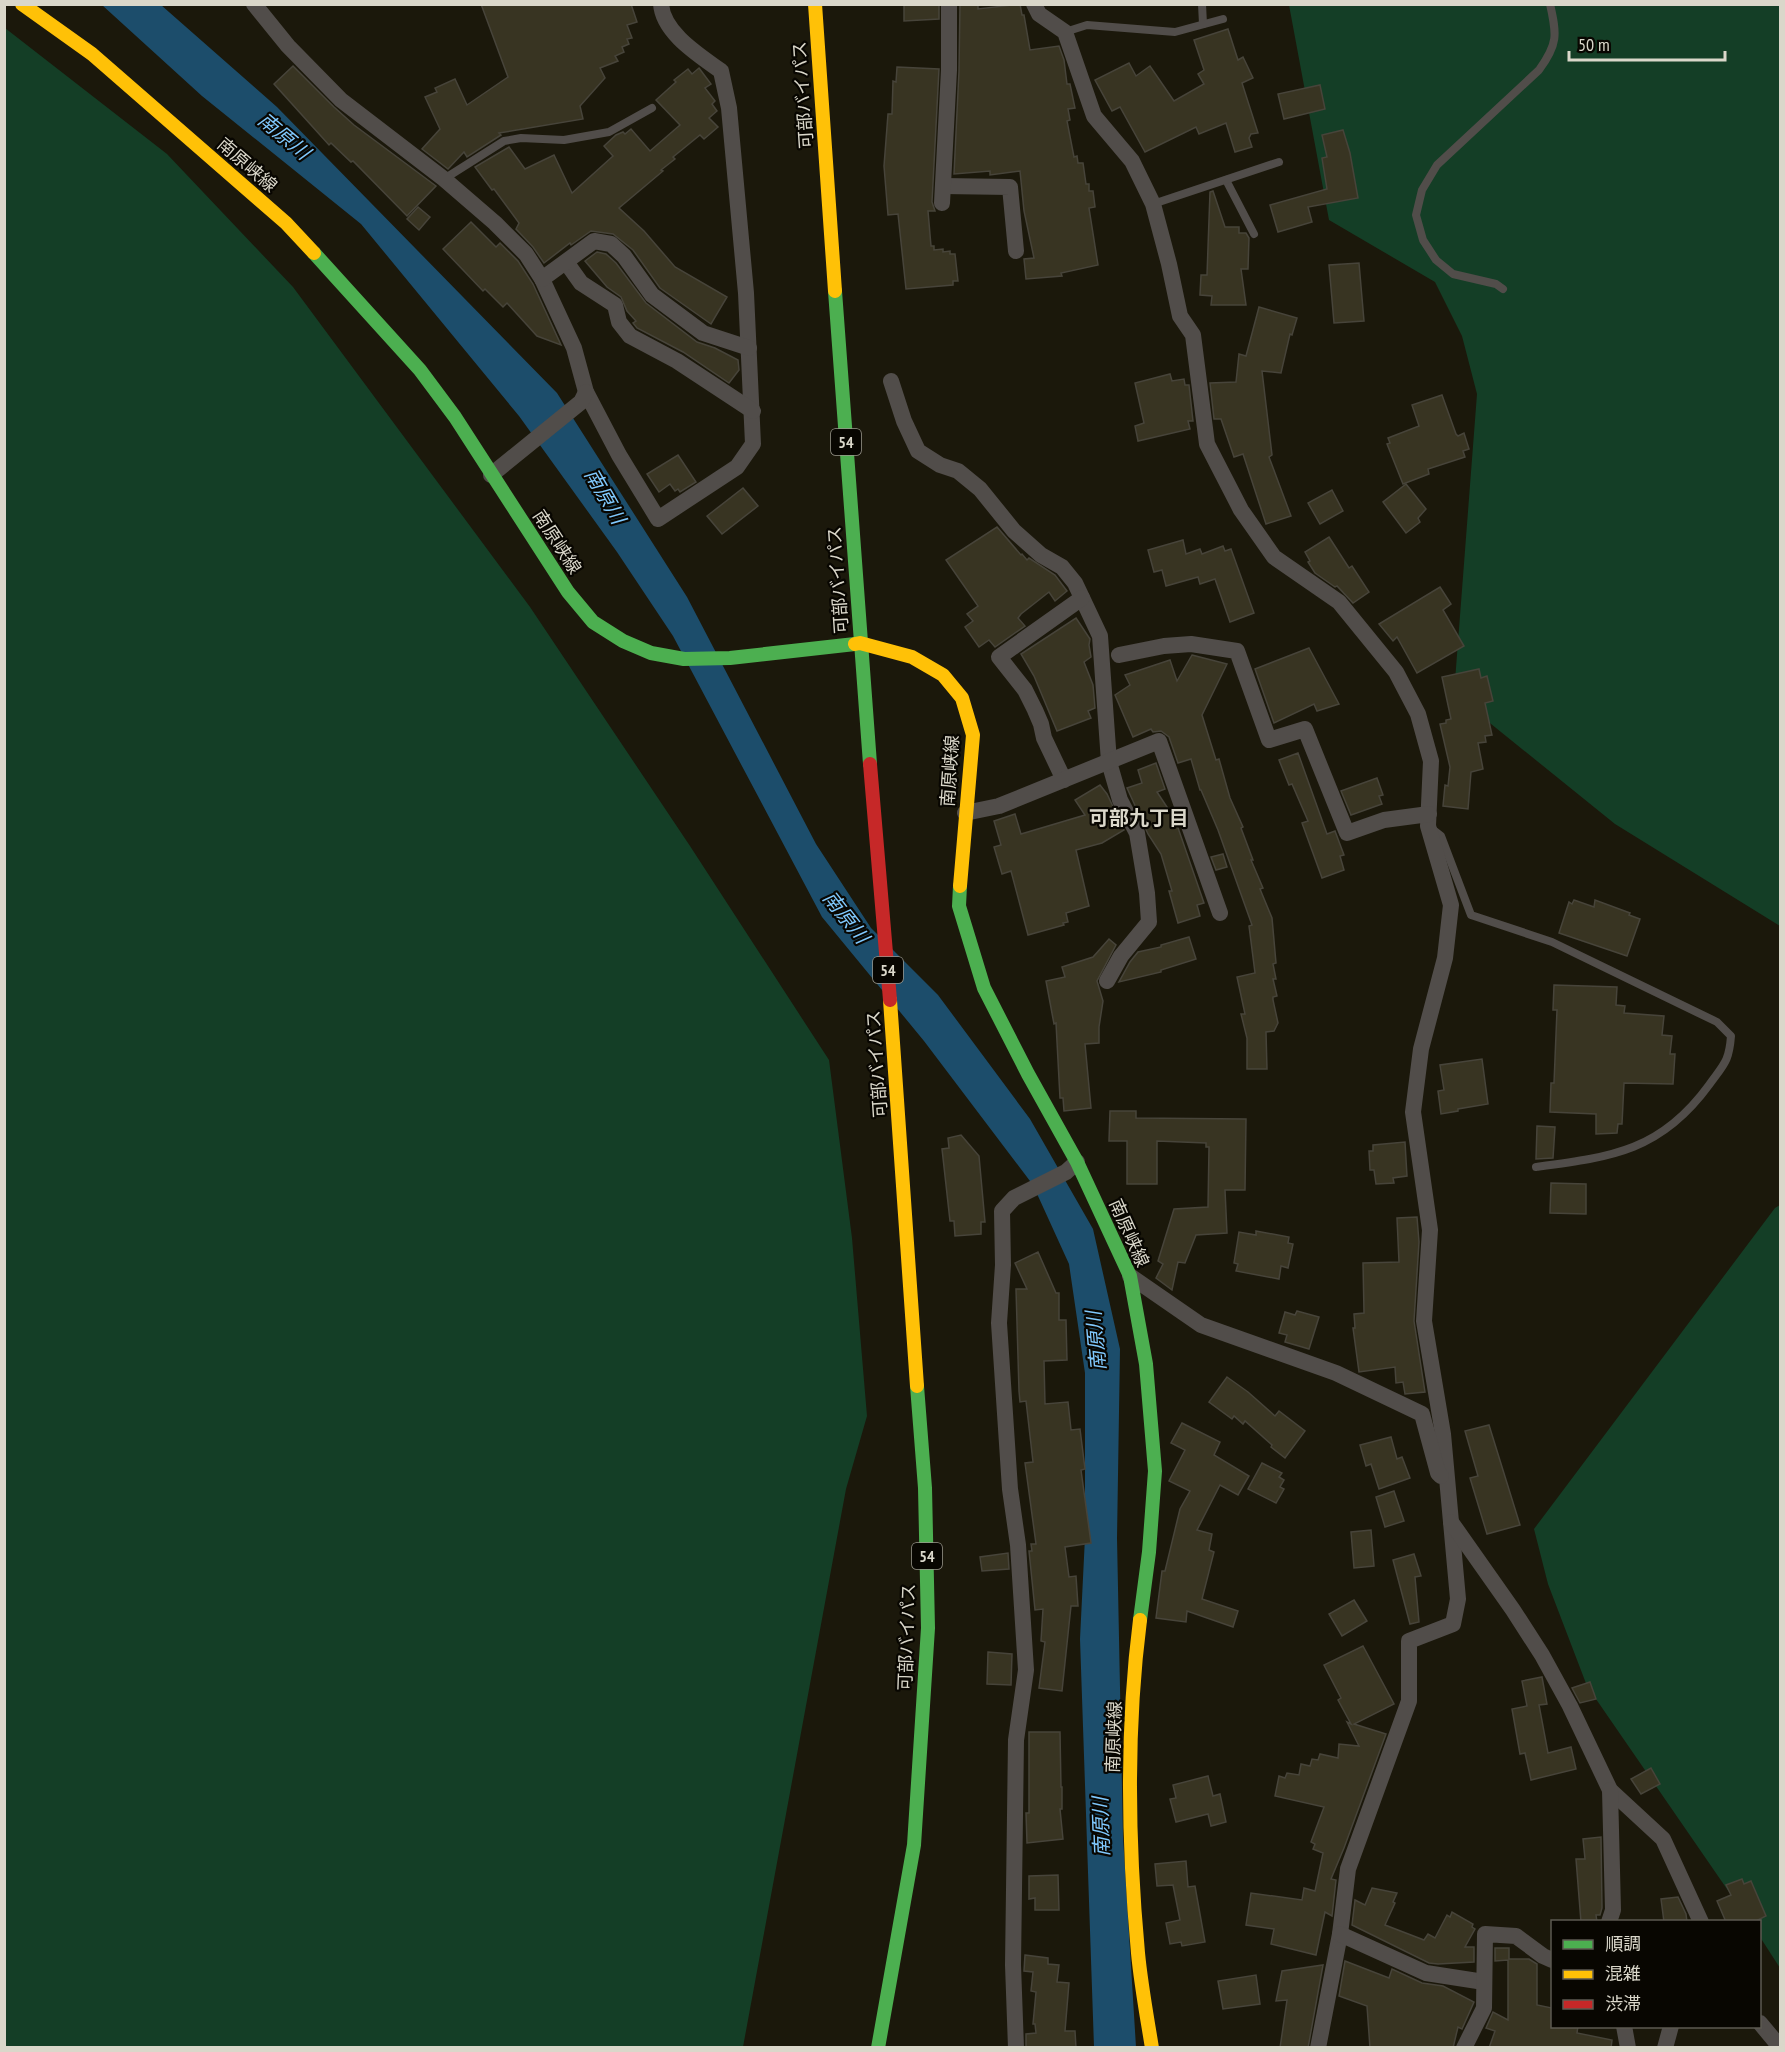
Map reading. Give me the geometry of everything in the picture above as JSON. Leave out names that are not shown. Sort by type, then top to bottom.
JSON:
[{"type":"main road","name":"南原峡線","points":[[22,4],[92,54],[286,223],[420,370],[455,417],[568,592],[593,622],[623,641],[651,652],[684,659],[730,658],[860,643],[912,657],[943,675],[962,699],[973,735],[959,906],[984,988],[1072,1167],[1130,1276],[1146,1364],[1155,1471],[1149,1552],[1134,1669],[1130,1806],[1138,1954],[1152,2048]]},
{"type":"main road","name":"可部バイパス","points":[[815,4],[860,643],[895,1062],[925,1488],[928,1628],[914,1845],[878,2048]]},
{"type":"street","points":[[254,4],[288,46],[341,100],[444,179],[495,223],[526,254],[542,279],[574,348],[586,392],[619,454],[658,519],[737,467],[753,444],[746,293],[729,108],[721,71],[680,40],[662,13],[661,4]]},
{"type":"street","points":[[949,4],[949,70],[943,194],[1010,187],[1016,251]]},
{"type":"street","points":[[1034,4],[1039,14],[1065,32],[1094,116],[1132,161],[1153,204],[1180,316],[1193,335],[1207,444],[1241,510],[1274,557],[1339,602],[1396,672],[1419,714],[1431,761],[1429,820],[1451,905],[1445,958],[1421,1049],[1413,1112],[1430,1230],[1424,1321],[1443,1434],[1458,1599],[1453,1624],[1409,1641],[1409,1701],[1348,1869],[1340,1934],[1318,2048]]},
{"type":"street","points":[[542,279],[594,241],[611,244],[624,256],[652,295],[703,333],[749,348]]},
{"type":"street","points":[[566,262],[581,283],[615,305],[619,322],[630,336],[677,361],[753,411]]},
{"type":"street","points":[[891,381],[904,421],[918,451],[940,465],[958,471],[980,489],[1014,531],[1041,555],[1062,567],[1075,583],[1100,636],[1108,762],[1120,801],[1137,833],[1147,893],[1149,922],[1121,956],[1107,981]]},
{"type":"street","points":[[491,475],[572,410],[581,402],[586,392]]},
{"type":"street","points":[[1064,780],[1044,738],[1035,710],[1024,690],[999,657],[1082,598]]},
{"type":"street","points":[[1119,655],[1164,646],[1191,645],[1237,651],[1269,740],[1305,729],[1347,833],[1384,820],[1429,820]]},
{"type":"street","points":[[965,813],[999,806],[1159,741],[1220,913]]},
{"type":"street","points":[[1016,2048],[1013,1953],[1016,1740],[1026,1670],[1018,1545],[1010,1489],[999,1323],[1004,1264],[1002,1211],[1014,1198],[1072,1167]]},
{"type":"street","points":[[1130,1276],[1201,1325],[1336,1373],[1422,1414],[1438,1473],[1447,1479]]},
{"type":"street","points":[[1451,1521],[1542,1655],[1570,1706],[1610,1790],[1663,1839],[1700,1920]]},
{"type":"street","points":[[1610,1790],[1613,1910],[1610,1920]]},
{"type":"street","points":[[1340,1934],[1426,1973],[1484,1982]]},
{"type":"street","points":[[1464,2048],[1484,2008],[1485,1934],[1516,1936],[1551,1960]]},
{"type":"street","points":[[1761,2024],[1780,2047]]},
{"type":"street","points":[[1624,2028],[1628,2048]]},
{"type":"street","points":[[1665,2048],[1670,2028]]},
{"type":"lane","points":[[1202,4],[1203,24]]},
{"type":"lane","points":[[1503,289],[1496,284],[1453,274],[1436,260],[1424,240],[1416,215],[1422,189],[1437,165],[1539,70],[1552,52],[1556,30],[1550,4]]},
{"type":"lane","points":[[1065,32],[1087,25],[1174,32],[1223,20]]},
{"type":"lane","points":[[444,179],[504,141],[520,138],[564,140],[609,132],[652,108]]},
{"type":"lane","points":[[1153,204],[1279,162]]},
{"type":"lane","points":[[1226,180],[1254,234]]},
{"type":"lane","points":[[1429,820],[1441,836],[1471,915],[1552,942],[1717,1022],[1731,1036],[1729,1057],[1704,1092],[1660,1134],[1623,1152],[1591,1160],[1536,1167]]},
{"type":"green space","points":[[1289,5],[1780,5],[1780,926],[1615,824],[1454,694],[1477,394],[1462,336],[1435,282],[1329,220]]},
{"type":"green space","points":[[5,28],[167,154],[293,287],[530,607],[690,846],[829,1060],[852,1238],[867,1416],[846,1489],[743,2047],[5,2047]]},
{"type":"green space","points":[[1780,1205],[1780,1968],[1761,1939],[1761,1920],[1748,1920],[1587,1686],[1548,1584],[1534,1529],[1775,1208]]},
{"type":"water","name":"南原川","points":[[102,5],[161,5],[277,107],[557,393],[687,597],[816,844],[871,928],[938,995],[1030,1119],[1093,1229],[1120,1349],[1117,1538],[1123,1837],[1136,2047],[1094,2047],[1080,1639],[1085,1537],[1085,1373],[1069,1264],[1033,1185],[924,1041],[822,917],[673,636],[617,552],[519,416],[361,224],[202,96]]},
{"type":"building","points":[[481,4],[631,4],[637,22],[627,25],[632,38],[627,39],[629,44],[622,47],[624,52],[615,56],[618,61],[600,68],[605,78],[580,106],[583,119],[499,133],[501,135],[467,157],[464,152],[448,169],[422,149],[440,129],[425,97],[437,92],[435,88],[455,79],[467,105],[508,77]]},
{"type":"building","points":[[904,4],[939,4],[939,19],[904,21]]},
{"type":"building","points":[[960,4],[978,4],[978,9],[1020,4],[1030,50],[1059,46],[1075,108],[1068,109],[1070,120],[1067,121],[1074,157],[1077,156],[1078,163],[1083,163],[1086,184],[1089,184],[1089,191],[1093,191],[1095,207],[1089,208],[1098,265],[1061,273],[1062,276],[1026,279],[1024,259],[1034,258],[1024,211],[1020,171],[990,175],[990,171],[954,174]]},
{"type":"building","points":[[1228,29],[1238,60],[1243,57],[1253,78],[1242,83],[1258,133],[1251,134],[1249,138],[1252,147],[1235,152],[1226,123],[1199,134],[1196,127],[1145,152],[1120,107],[1112,111],[1095,80],[1129,63],[1136,76],[1150,66],[1174,101],[1204,84],[1198,74],[1204,70],[1194,40]]},
{"type":"building","points":[[293,66],[354,125],[436,186],[407,216],[353,161],[351,162],[331,143],[329,145],[274,84]]},
{"type":"building","points":[[897,67],[939,69],[932,202],[935,211],[928,211],[931,246],[934,246],[934,250],[943,249],[943,252],[950,251],[950,254],[955,254],[958,281],[953,281],[953,285],[906,289],[898,214],[888,215],[884,166],[888,114],[892,114],[893,81],[896,82]]},
{"type":"building","points":[[699,68],[711,84],[705,88],[715,101],[712,104],[717,111],[709,118],[718,127],[704,139],[700,135],[673,157],[675,159],[661,170],[663,171],[619,208],[644,231],[675,267],[727,297],[711,324],[660,288],[633,250],[613,234],[591,231],[571,245],[570,243],[544,263],[516,229],[519,223],[475,167],[509,147],[525,169],[554,155],[572,193],[613,156],[604,146],[616,135],[623,132],[625,134],[631,129],[650,151],[680,125],[656,100],[676,82],[674,80],[688,69],[692,74]]},
{"type":"building","points":[[1320,85],[1325,109],[1284,119],[1278,94]]},
{"type":"building","points":[[1343,130],[1350,153],[1358,198],[1308,207],[1312,222],[1278,232],[1270,205],[1327,189],[1322,158],[1327,157],[1322,135]]},
{"type":"building","points":[[1213,191],[1225,227],[1239,227],[1239,233],[1246,233],[1249,238],[1248,269],[1241,269],[1246,305],[1211,305],[1212,296],[1200,295],[1201,275],[1207,275],[1210,192]]},
{"type":"building","points":[[418,207],[430,217],[419,230],[407,219]]},
{"type":"building","points":[[471,222],[496,247],[500,243],[518,261],[533,284],[561,345],[537,336],[507,303],[503,307],[485,289],[483,291],[443,249]]},
{"type":"building","points":[[597,252],[606,254],[616,263],[646,303],[697,342],[738,360],[739,370],[729,383],[683,352],[637,328],[633,323],[636,321],[627,311],[621,297],[607,287],[585,261]]},
{"type":"building","points":[[1359,263],[1364,321],[1334,323],[1329,265]]},
{"type":"building","points":[[1259,307],[1297,318],[1292,335],[1290,334],[1281,373],[1262,371],[1272,455],[1269,457],[1291,516],[1266,524],[1243,454],[1234,457],[1221,419],[1214,419],[1210,383],[1236,382],[1239,354],[1246,356]]},
{"type":"building","points":[[1170,374],[1172,381],[1184,379],[1185,385],[1189,385],[1193,421],[1188,421],[1190,429],[1138,441],[1135,426],[1144,423],[1135,383]]},
{"type":"building","points":[[1442,395],[1456,434],[1458,436],[1464,433],[1469,449],[1463,451],[1465,457],[1428,469],[1429,474],[1403,484],[1387,444],[1390,443],[1388,438],[1419,426],[1412,405]]},
{"type":"building","points":[[678,455],[696,482],[680,492],[678,489],[675,491],[670,484],[659,492],[647,474]]},
{"type":"building","points":[[1406,484],[1426,509],[1418,518],[1420,522],[1406,533],[1383,502]]},
{"type":"building","points":[[743,488],[758,506],[722,534],[707,516]]},
{"type":"building","points":[[1332,490],[1343,511],[1320,524],[1308,503]]},
{"type":"building","points":[[997,527],[1021,555],[1055,575],[1067,591],[1055,601],[1049,592],[1018,618],[1025,626],[995,647],[989,640],[979,647],[965,627],[973,621],[967,614],[978,606],[946,560]]},
{"type":"building","points":[[1329,537],[1349,568],[1352,566],[1369,592],[1353,603],[1337,586],[1335,587],[1315,573],[1308,562],[1310,561],[1305,552]]},
{"type":"building","points":[[1183,540],[1186,554],[1200,549],[1202,554],[1223,546],[1225,551],[1231,549],[1254,613],[1230,622],[1215,579],[1200,584],[1198,577],[1166,586],[1162,570],[1154,572],[1148,550]]},
{"type":"building","points":[[1440,587],[1451,604],[1443,610],[1464,646],[1417,673],[1397,637],[1393,641],[1379,624]]},
{"type":"building","points":[[1076,618],[1090,639],[1091,657],[1084,662],[1093,685],[1095,708],[1088,711],[1091,718],[1057,731],[1034,676],[1021,654]]},
{"type":"building","points":[[1309,648],[1339,704],[1317,711],[1314,704],[1274,723],[1255,669]]},
{"type":"building","points":[[1192,655],[1227,664],[1202,715],[1216,760],[1219,759],[1230,798],[1243,827],[1241,828],[1253,860],[1251,860],[1263,888],[1260,889],[1272,918],[1276,963],[1273,964],[1276,979],[1273,979],[1277,996],[1273,997],[1273,1000],[1278,1023],[1274,1031],[1266,1032],[1267,1069],[1247,1069],[1247,1038],[1241,1014],[1245,1014],[1237,977],[1255,973],[1249,926],[1252,925],[1218,830],[1200,790],[1191,759],[1178,763],[1169,737],[1161,731],[1153,732],[1151,729],[1133,737],[1115,695],[1130,685],[1125,675],[1170,660],[1177,681]]},
{"type":"building","points":[[1479,669],[1481,678],[1487,676],[1493,701],[1485,703],[1492,735],[1485,736],[1486,742],[1478,743],[1483,769],[1471,772],[1468,809],[1443,806],[1450,767],[1440,724],[1451,719],[1442,677]]},
{"type":"building","points":[[1298,753],[1327,834],[1335,831],[1344,855],[1340,856],[1344,870],[1322,878],[1302,823],[1308,821],[1279,760]]},
{"type":"building","points":[[1156,763],[1165,789],[1157,792],[1175,819],[1204,903],[1197,905],[1200,916],[1178,923],[1169,891],[1172,891],[1161,854],[1148,834],[1127,788],[1142,783],[1138,770]]},
{"type":"building","points":[[1377,778],[1383,795],[1379,796],[1382,804],[1351,815],[1341,791]]},
{"type":"building","points":[[1100,785],[1107,794],[1124,830],[1102,843],[1076,850],[1089,906],[1066,913],[1068,922],[1063,923],[1064,925],[1028,935],[1011,871],[1002,874],[994,847],[1001,845],[994,821],[1015,814],[1021,834],[1085,815],[1075,800]]},
{"type":"building","points":[[1223,854],[1227,867],[1216,870],[1211,857]]},
{"type":"building","points":[[1574,900],[1594,907],[1595,900],[1640,919],[1627,956],[1559,933],[1569,902],[1572,904]]},
{"type":"building","points":[[1189,937],[1196,959],[1161,970],[1161,972],[1119,982],[1138,952]]},
{"type":"building","points":[[1109,939],[1116,945],[1097,981],[1103,1001],[1099,1043],[1085,1044],[1091,1108],[1064,1111],[1063,1098],[1060,1098],[1056,1023],[1054,1024],[1046,981],[1065,977],[1062,967],[1093,957]]},
{"type":"building","points":[[1554,985],[1617,987],[1616,1005],[1625,1006],[1624,1013],[1664,1016],[1662,1035],[1672,1036],[1670,1054],[1675,1054],[1673,1084],[1624,1083],[1622,1124],[1618,1124],[1617,1133],[1596,1134],[1596,1114],[1550,1112],[1551,1083],[1554,1083],[1557,1010],[1553,1010]]},
{"type":"building","points":[[1482,1059],[1488,1104],[1441,1114],[1438,1091],[1444,1090],[1440,1065]]},
{"type":"building","points":[[1110,1111],[1136,1111],[1136,1118],[1246,1119],[1245,1190],[1225,1190],[1227,1233],[1196,1235],[1185,1263],[1178,1262],[1172,1290],[1156,1278],[1163,1264],[1158,1261],[1174,1209],[1208,1207],[1209,1147],[1206,1147],[1206,1143],[1157,1141],[1157,1184],[1127,1184],[1127,1141],[1109,1141]]},
{"type":"building","points":[[1537,1126],[1555,1127],[1553,1158],[1536,1159]]},
{"type":"building","points":[[961,1135],[979,1156],[985,1222],[981,1222],[981,1234],[955,1236],[954,1221],[950,1221],[942,1149],[949,1148],[948,1138]]},
{"type":"building","points":[[1405,1142],[1407,1176],[1393,1178],[1394,1183],[1376,1184],[1374,1170],[1370,1170],[1369,1151],[1373,1151],[1373,1145]]},
{"type":"building","points":[[1551,1183],[1586,1184],[1586,1214],[1550,1213]]},
{"type":"building","points":[[1417,1217],[1419,1242],[1414,1321],[1425,1392],[1405,1394],[1403,1382],[1396,1383],[1395,1367],[1359,1372],[1353,1328],[1355,1328],[1354,1314],[1364,1313],[1363,1263],[1399,1262],[1397,1218]]},
{"type":"building","points":[[1256,1231],[1289,1237],[1288,1243],[1293,1244],[1288,1268],[1281,1266],[1279,1279],[1236,1271],[1238,1264],[1234,1263],[1239,1232],[1256,1235]]},
{"type":"building","points":[[1038,1252],[1056,1293],[1059,1293],[1059,1320],[1066,1320],[1067,1360],[1044,1361],[1045,1404],[1068,1402],[1071,1430],[1080,1429],[1085,1469],[1081,1470],[1091,1543],[1065,1547],[1069,1577],[1076,1576],[1078,1606],[1071,1606],[1062,1691],[1039,1688],[1045,1642],[1041,1641],[1043,1609],[1035,1610],[1029,1551],[1032,1551],[1031,1544],[1036,1544],[1025,1463],[1033,1462],[1026,1401],[1020,1402],[1019,1391],[1016,1289],[1027,1289],[1015,1263]]},
{"type":"building","points":[[1297,1311],[1319,1317],[1309,1349],[1285,1342],[1287,1335],[1279,1333],[1285,1312],[1295,1315]]},
{"type":"building","points":[[1227,1377],[1275,1416],[1279,1411],[1305,1431],[1285,1458],[1245,1421],[1243,1424],[1234,1416],[1232,1419],[1209,1402]]},
{"type":"building","points":[[1182,1423],[1220,1442],[1214,1455],[1249,1476],[1238,1495],[1220,1485],[1197,1530],[1212,1534],[1209,1550],[1214,1552],[1202,1599],[1238,1611],[1233,1627],[1187,1611],[1186,1622],[1156,1618],[1162,1571],[1165,1571],[1180,1509],[1190,1491],[1169,1481],[1185,1450],[1171,1443]]},
{"type":"building","points":[[1489,1425],[1520,1525],[1487,1534],[1470,1478],[1478,1476],[1465,1431]]},
{"type":"building","points":[[1391,1437],[1397,1459],[1402,1457],[1410,1478],[1379,1489],[1371,1464],[1366,1466],[1360,1445]]},
{"type":"building","points":[[1262,1463],[1282,1473],[1279,1477],[1284,1480],[1280,1487],[1284,1489],[1276,1503],[1248,1489]]},
{"type":"building","points":[[1394,1491],[1404,1521],[1385,1527],[1376,1497]]},
{"type":"building","points":[[1371,1530],[1374,1566],[1354,1568],[1351,1532]]},
{"type":"building","points":[[1008,1553],[1009,1569],[982,1571],[980,1557]]},
{"type":"building","points":[[1414,1554],[1421,1576],[1415,1577],[1419,1622],[1410,1624],[1393,1560]]},
{"type":"building","points":[[1354,1600],[1367,1621],[1342,1636],[1329,1614]]},
{"type":"building","points":[[1363,1646],[1394,1704],[1354,1724],[1386,1734],[1331,1879],[1336,1880],[1332,1916],[1325,1912],[1316,1955],[1271,1944],[1274,1929],[1246,1925],[1251,1893],[1302,1900],[1304,1888],[1315,1891],[1323,1853],[1313,1849],[1315,1844],[1311,1842],[1324,1807],[1275,1796],[1279,1776],[1285,1778],[1287,1773],[1299,1775],[1301,1764],[1310,1766],[1312,1759],[1318,1760],[1320,1754],[1338,1758],[1339,1744],[1359,1746],[1347,1722],[1351,1724],[1338,1700],[1341,1698],[1324,1665]]},
{"type":"building","points":[[988,1652],[1012,1654],[1011,1685],[987,1684]]},
{"type":"building","points":[[1542,1677],[1547,1704],[1539,1705],[1548,1753],[1571,1747],[1576,1769],[1531,1780],[1525,1753],[1520,1754],[1512,1709],[1527,1706],[1522,1681]]},
{"type":"building","points":[[1590,1682],[1596,1699],[1580,1703],[1572,1688]]},
{"type":"building","points":[[1029,1732],[1060,1732],[1062,1809],[1060,1809],[1063,1839],[1027,1843]]},
{"type":"building","points":[[1651,1768],[1660,1784],[1641,1794],[1631,1779]]},
{"type":"building","points":[[1208,1776],[1213,1796],[1220,1794],[1226,1822],[1211,1826],[1208,1814],[1176,1822],[1170,1799],[1176,1798],[1173,1785]]},
{"type":"building","points":[[1601,1837],[1602,1908],[1600,1915],[1596,1915],[1597,1920],[1581,1920],[1576,1859],[1585,1859],[1583,1839]]},
{"type":"building","points":[[1186,1861],[1188,1887],[1195,1886],[1205,1942],[1182,1946],[1181,1942],[1170,1944],[1166,1923],[1180,1920],[1173,1885],[1157,1886],[1155,1864]]},
{"type":"building","points":[[1058,1875],[1059,1910],[1035,1910],[1035,1898],[1029,1899],[1029,1876]]},
{"type":"building","points":[[1742,1879],[1744,1884],[1751,1881],[1766,1916],[1758,1920],[1725,1920],[1717,1901],[1731,1895],[1726,1885]]},
{"type":"building","points":[[1372,1888],[1397,1893],[1385,1925],[1424,1940],[1428,1934],[1435,1938],[1447,1915],[1450,1917],[1452,1912],[1473,1924],[1472,1927],[1475,1929],[1465,1947],[1474,1947],[1474,1962],[1429,1963],[1352,1925],[1355,1900],[1365,1905]]},
{"type":"building","points":[[1678,1897],[1687,1920],[1664,1920],[1661,1899]]},
{"type":"building","points":[[1495,1948],[1509,1948],[1509,1959],[1529,1959],[1537,1964],[1537,2005],[1551,2008],[1551,2028],[1578,2028],[1577,2033],[1612,2040],[1611,2048],[1489,2048],[1495,2031],[1486,2028],[1493,2012],[1508,2020],[1508,1960],[1495,1961]]},
{"type":"building","points":[[1025,1955],[1048,1958],[1048,1964],[1059,1965],[1057,1982],[1069,1983],[1065,2031],[1075,2031],[1076,2048],[1026,2048],[1026,2034],[1036,2033],[1035,2024],[1033,2024],[1036,1992],[1031,1991],[1033,1972],[1024,1971]]},
{"type":"building","points":[[1345,1961],[1389,1978],[1392,1969],[1422,1983],[1443,1986],[1474,2002],[1462,2029],[1458,2027],[1453,2048],[1370,2048],[1367,2006],[1339,1996]]},
{"type":"building","points":[[1323,1965],[1308,2048],[1280,2048],[1287,2000],[1276,2001],[1282,1971]]},
{"type":"building","points":[[1256,1975],[1260,2004],[1223,2009],[1218,1981]]},
{"type":"traffic: fast","points":[[314,253],[420,370],[455,417],[568,592],[593,622],[623,641],[651,653],[684,659],[730,658],[855,644]]},
{"type":"traffic: fast","points":[[835,291],[870,764]]},
{"type":"traffic: fast","points":[[960,886],[959,906],[984,988],[1077,1162],[1130,1276],[1146,1364],[1155,1471],[1149,1552],[1140,1620]]},
{"type":"traffic: fast","points":[[878,2048],[914,1845],[928,1628],[925,1488],[917,1386]]},
{"type":"traffic: slow","points":[[22,4],[92,54],[286,223],[314,253]]},
{"type":"traffic: slow","points":[[815,4],[835,291]]},
{"type":"traffic: slow","points":[[855,644],[860,643],[912,657],[943,675],[962,698],[973,735],[960,886]]},
{"type":"traffic: slow","points":[[890,1000],[917,1386]]},
{"type":"traffic: slow","points":[[1140,1620],[1132,1703],[1130,1786],[1132,1870],[1142,1989],[1152,2048]]},
{"type":"traffic: jam","points":[[870,764],[890,1000]]},
{"type":"district","name":"可部九丁目","points":[[1139,818]]}]
